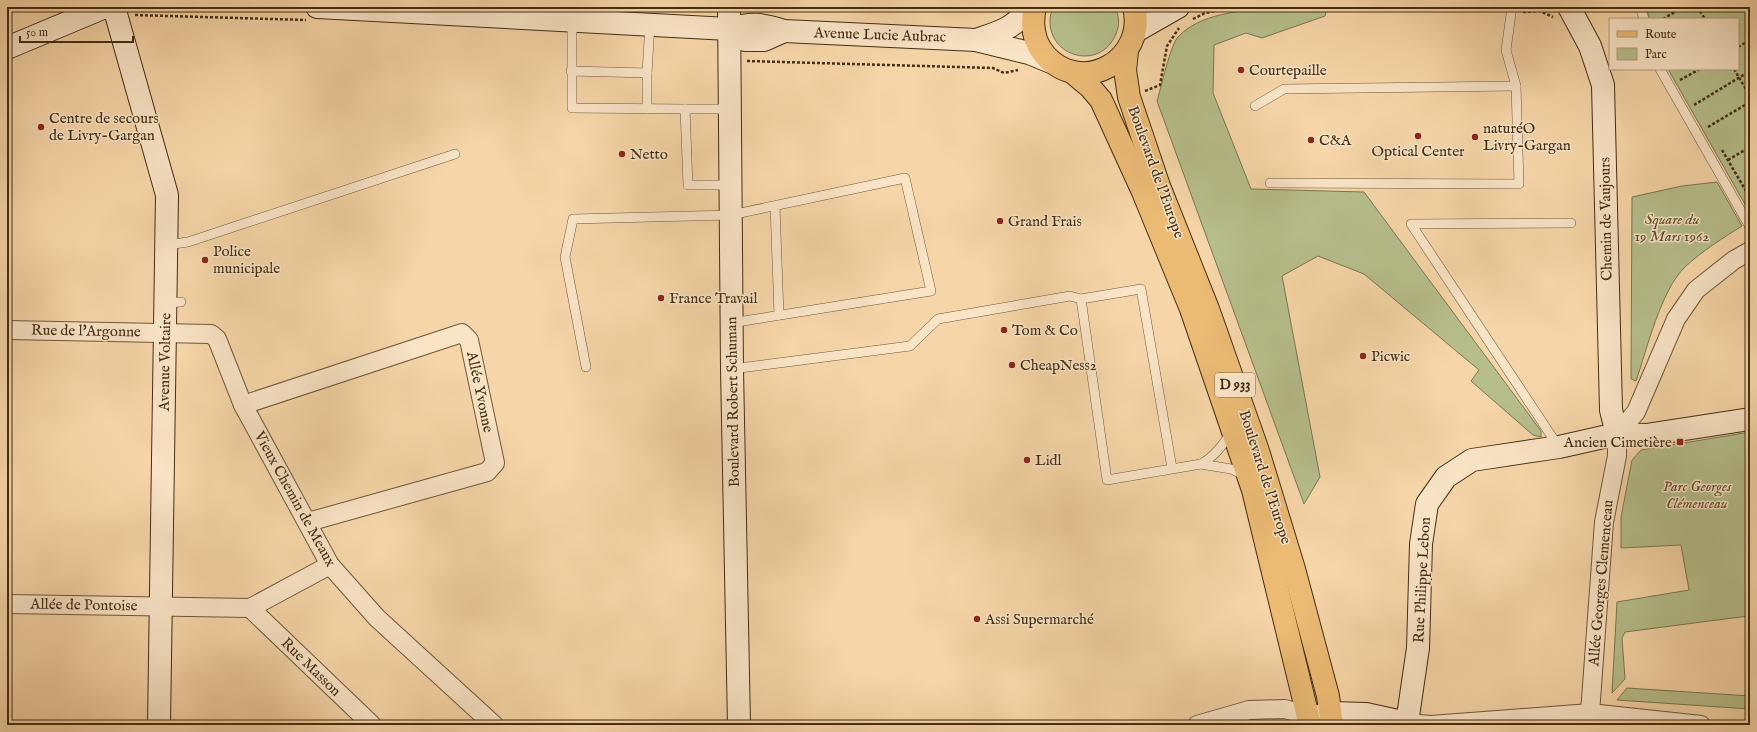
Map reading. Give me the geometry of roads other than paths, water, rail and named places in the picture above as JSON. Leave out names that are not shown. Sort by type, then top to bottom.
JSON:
[{"type":"main road","points":[[1035,7],[1032,18],[1034,34],[1040,49],[1051,62],[1061,68],[1072,72],[1088,74],[1103,70],[1116,62],[1127,51],[1136,31],[1136,16],[1134,7]]},
{"type":"main road","name":"Boulevard de l'Europe","points":[[1127,51],[1124,70],[1129,97],[1159,186],[1208,309],[1258,451],[1294,569],[1328,696],[1319,721]]},
{"type":"main road","name":"Boulevard de l'Europe","points":[[1072,72],[1090,87],[1101,100],[1143,192],[1191,309],[1233,429],[1248,477],[1319,721]]},
{"type":"street","points":[[7,48],[105,7]]},
{"type":"street","name":"Avenue Voltaire","points":[[114,7],[164,179],[167,195],[166,245],[173,302],[165,332],[159,725]]},
{"type":"street","name":"Avenue Lucie Aubrac","points":[[317,7],[545,13],[572,20],[729,29],[745,40],[764,40],[784,31],[976,40],[1029,53],[1051,62]]},
{"type":"street","name":"Boulevard Robert Schuman","points":[[729,7],[731,323],[739,725]]},
{"type":"street","name":"Avenue Lucie Aubrac","points":[[976,40],[1008,29],[1021,19],[1031,7]]},
{"type":"street","name":"Chemin de Vaujours","points":[[1567,8],[1604,70],[1603,85],[1611,410],[1617,434]]},
{"type":"street","points":[[1136,31],[1182,18]]},
{"type":"street","points":[[1617,434],[1636,412],[1676,319],[1696,290],[1734,260],[1750,251]]},
{"type":"street","name":"Rue de l'Argonne","points":[[7,330],[165,332]]},
{"type":"street","name":"Vieux Chemin de Meaux","points":[[165,332],[211,334],[217,339],[243,406],[308,522],[330,565],[377,618],[494,725]]},
{"type":"street","name":"Allée Yvonne","points":[[243,406],[462,333],[469,340],[495,463],[487,472],[308,522]]},
{"type":"street","name":"Rue Philippe Lebon","points":[[1397,724],[1418,648],[1421,544],[1427,504],[1446,477],[1472,460],[1559,447],[1617,434],[1646,435],[1750,419]]},
{"type":"street","name":"Allée Georges Clemenceau","points":[[1592,719],[1604,522],[1616,456],[1617,434]]},
{"type":"street","points":[[161,606],[250,608],[330,565]]},
{"type":"street","name":"Allée de Pontoise","points":[[7,604],[161,606]]},
{"type":"street","name":"Rue Masson","points":[[250,608],[372,725]]},
{"type":"street","points":[[1197,725],[1214,722],[1249,710],[1285,709],[1319,721],[1366,714],[1397,724],[1431,725],[1592,719],[1701,725]]},
{"type":"lane","points":[[1640,7],[1644,18]]},
{"type":"lane","points":[[1270,183],[1518,184],[1516,86],[1506,50],[1511,9]]},
{"type":"lane","points":[[572,20],[572,108],[730,109]]},
{"type":"lane","points":[[647,109],[647,73],[650,24]]},
{"type":"lane","points":[[1661,70],[1750,227]]},
{"type":"lane","points":[[572,71],[647,73]]},
{"type":"lane","points":[[1255,106],[1284,89],[1516,86]]},
{"type":"lane","points":[[685,109],[688,185],[730,185]]},
{"type":"lane","points":[[166,245],[188,242],[455,154]]},
{"type":"lane","points":[[586,367],[565,257],[573,218],[730,215],[905,178],[931,292],[731,323]]},
{"type":"lane","points":[[775,206],[779,315]]},
{"type":"lane","points":[[1559,447],[1411,224],[1571,223]]},
{"type":"lane","points":[[732,369],[910,346],[938,319],[1070,296],[1081,298],[1141,289],[1172,468]]},
{"type":"lane","points":[[1081,298],[1108,480],[1202,464],[1231,469],[1248,477]]},
{"type":"lane","points":[[1202,464],[1210,459],[1220,449],[1233,429]]},
{"type":"place","name":"Courtepaille","points":[[1241,70]]},
{"type":"place","name":"Centre de secours de Livry-Gargan","points":[[41,127]]},
{"type":"place","name":"Optical Center","points":[[1418,136]]},
{"type":"place","name":"naturéO Livry-Gargan","points":[[1475,137]]},
{"type":"place","name":"C&A","points":[[1311,140]]},
{"type":"place","name":"Netto","points":[[622,154]]},
{"type":"place","name":"Grand Frais","points":[[1000,221]]},
{"type":"place","name":"Police municipale","points":[[205,260]]},
{"type":"place","name":"France Travail","points":[[661,298]]},
{"type":"place","name":"Tom & Co","points":[[1004,330]]},
{"type":"place","name":"Picwic","points":[[1363,356]]},
{"type":"place","name":"CheapNess2","points":[[1012,365]]},
{"type":"place","name":"Ancien Cimetière","points":[[1680,442]]},
{"type":"place","name":"Lidl","points":[[1027,460]]},
{"type":"place","name":"Assi Supermarché","points":[[977,619]]},
{"type":"park label","name":"Square du 19 Mars 1962","points":[[1672,228]]},
{"type":"park label","name":"Parc Georges Clémenceau","points":[[1697,494]]}]
